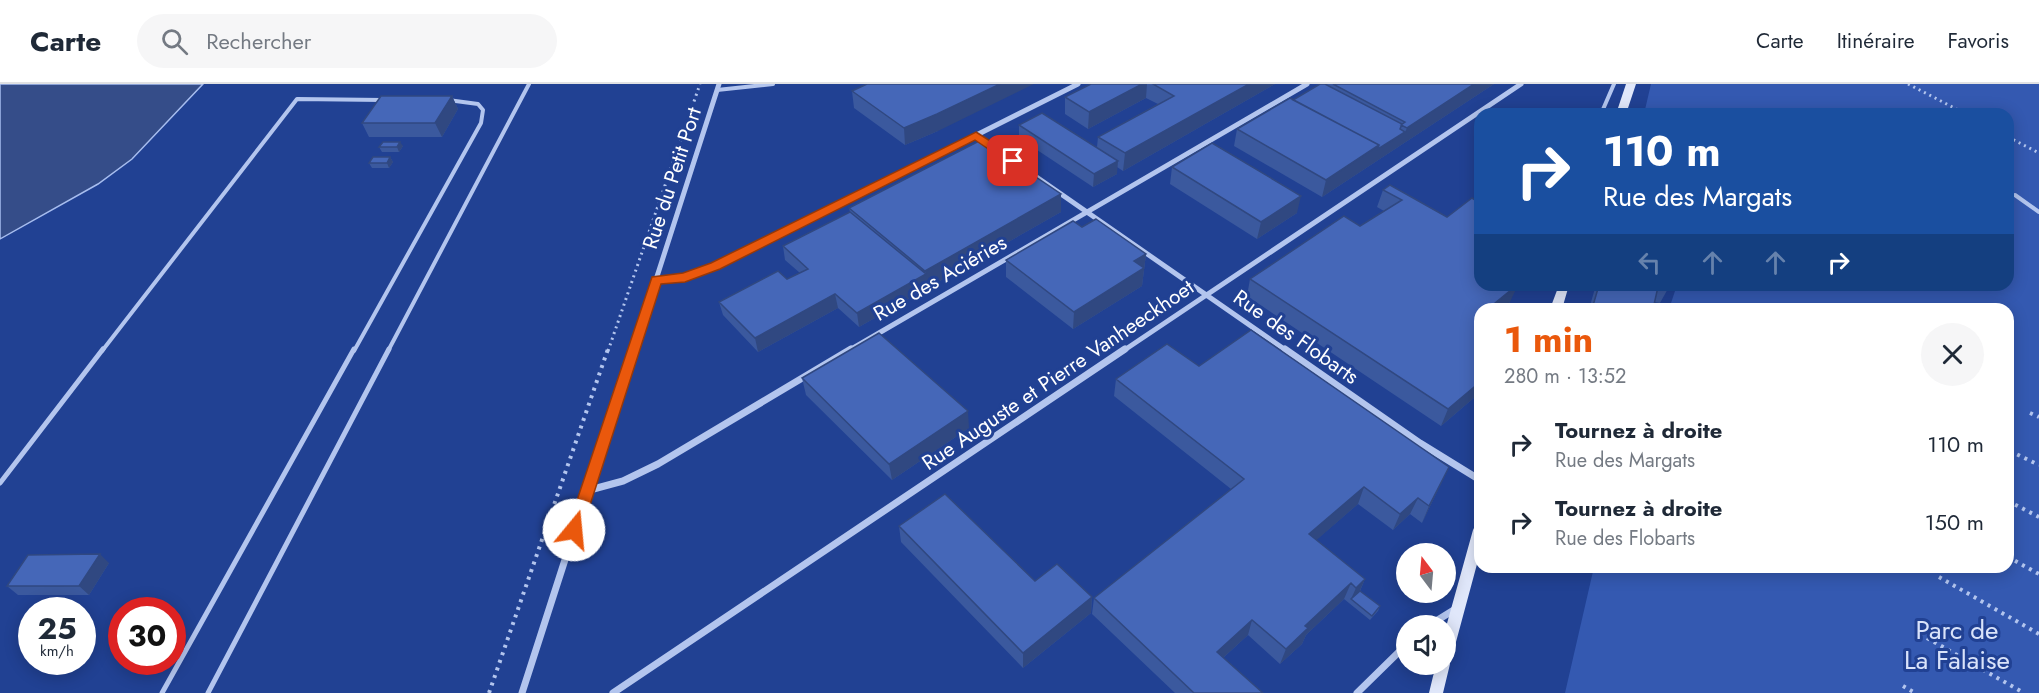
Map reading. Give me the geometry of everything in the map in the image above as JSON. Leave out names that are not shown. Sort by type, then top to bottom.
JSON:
[{"type":"street","points":[[656,280],[685,277],[716,266],[1077,84]]},
{"type":"street","name":"Rue des Aciéries","points":[[586,491],[614,486],[636,477],[724,423],[1307,84]]},
{"type":"street","name":"Rue Auguste et Pierre Vanheeckhoet","points":[[1485,108],[1521,84]]},
{"type":"street","points":[[1623,108],[1631,84]]},
{"type":"street","name":"Rue du Petit Port","points":[[522,693],[718,87]]},
{"type":"street","name":"Rue Auguste et Pierre Vanheeckhoet","points":[[613,693],[1474,116]]},
{"type":"street","name":"Rue des Flobarts","points":[[976,135],[1448,463],[1474,477]]},
{"type":"street","points":[[1456,616],[1474,551]]},
{"type":"street","points":[[1446,615],[1458,608]]},
{"type":"street","points":[[1357,693],[1396,655]]},
{"type":"street","points":[[1436,693],[1440,675]]},
{"type":"lane","points":[[208,693],[529,84]]},
{"type":"lane","points":[[718,87],[772,84]]},
{"type":"lane","points":[[1604,108],[1614,84]]},
{"type":"lane","points":[[0,483],[297,99],[391,100]]},
{"type":"lane","points":[[162,693],[480,123],[483,110],[478,104],[468,101],[439,100]]},
{"type":"lane","points":[[2014,195],[2039,212]]},
{"type":"path","points":[[489,693],[700,84]]},
{"type":"path","points":[[1908,84],[1954,108]]},
{"type":"path","points":[[2014,140],[2039,153]]},
{"type":"path","points":[[2030,413],[2039,417]]},
{"type":"path","points":[[2014,453],[2039,465]]},
{"type":"path","points":[[2014,504],[2039,517]]},
{"type":"path","points":[[2014,560],[2039,574]]},
{"type":"path","points":[[1939,577],[2039,634]]},
{"type":"path","points":[[1920,634],[2024,693]]},
{"type":"path","points":[[1903,686],[1915,693]]},
{"type":"green space","name":"Parc de La Falaise","points":[[1651,84],[2039,84],[2039,693],[1565,693],[1593,573],[2014,573],[2014,303],[1671,303],[1675,291],[2014,291],[2014,108],[1645,108]]},
{"type":"shaded area","points":[[0,84],[203,84],[132,159],[98,184],[0,239]]},
{"type":"building","points":[[867,84],[1000,84],[904,128],[852,91]]},
{"type":"building","points":[[1091,84],[1142,84],[1089,112],[1065,97]]},
{"type":"building","points":[[1153,84],[1249,84],[1125,153],[1098,137],[1174,96]]},
{"type":"building","points":[[1320,84],[1325,84],[1402,124],[1400,129],[1405,132],[1378,149],[1379,145],[1293,100]]},
{"type":"building","points":[[1333,84],[1474,84],[1407,128],[1401,125],[1405,122]]},
{"type":"building","points":[[381,96],[452,96],[435,123],[362,123]]},
{"type":"building","points":[[1290,98],[1379,145],[1326,180],[1237,129]]},
{"type":"building","points":[[1042,113],[1118,161],[1094,174],[1019,125]]},
{"type":"building","points":[[981,140],[1061,194],[925,271],[849,208]]},
{"type":"building","points":[[383,142],[400,142],[397,147],[379,147]]},
{"type":"building","points":[[1212,143],[1301,196],[1261,222],[1172,167]]},
{"type":"building","points":[[373,157],[390,157],[387,163],[369,163]]},
{"type":"building","points":[[1390,185],[1447,217],[1472,198],[1474,199],[1474,291],[1510,291],[1495,303],[1474,303],[1474,387],[1448,409],[1250,279],[1344,216],[1360,226],[1402,200],[1383,190]]},
{"type":"building","points":[[850,212],[926,274],[857,313],[835,294],[755,338],[719,302],[778,271],[787,279],[808,269],[783,246]]},
{"type":"building","points":[[1096,219],[1146,254],[1134,261],[1144,268],[1074,312],[1006,260],[1073,221],[1082,227]]},
{"type":"building","points":[[1597,291],[1657,291],[1654,303],[1594,303]]},
{"type":"building","points":[[1251,330],[1449,467],[1429,506],[1418,498],[1400,514],[1364,487],[1309,534],[1365,579],[1356,588],[1351,583],[1305,626],[1308,628],[1286,649],[1252,620],[1217,652],[1263,693],[1194,693],[1094,598],[1244,479],[1116,379],[1167,344],[1199,366]]},
{"type":"building","points":[[879,333],[968,411],[889,464],[802,378]]},
{"type":"building","points":[[945,494],[1035,581],[1057,564],[1092,597],[1023,653],[899,526]]},
{"type":"building","points":[[100,554],[79,586],[7,586],[28,555]]},
{"type":"building","points":[[1360,591],[1380,606],[1372,616],[1351,599]]},
{"type":"route","points":[[574,530],[656,280],[685,277],[716,266],[976,135],[1013,161]]}]
